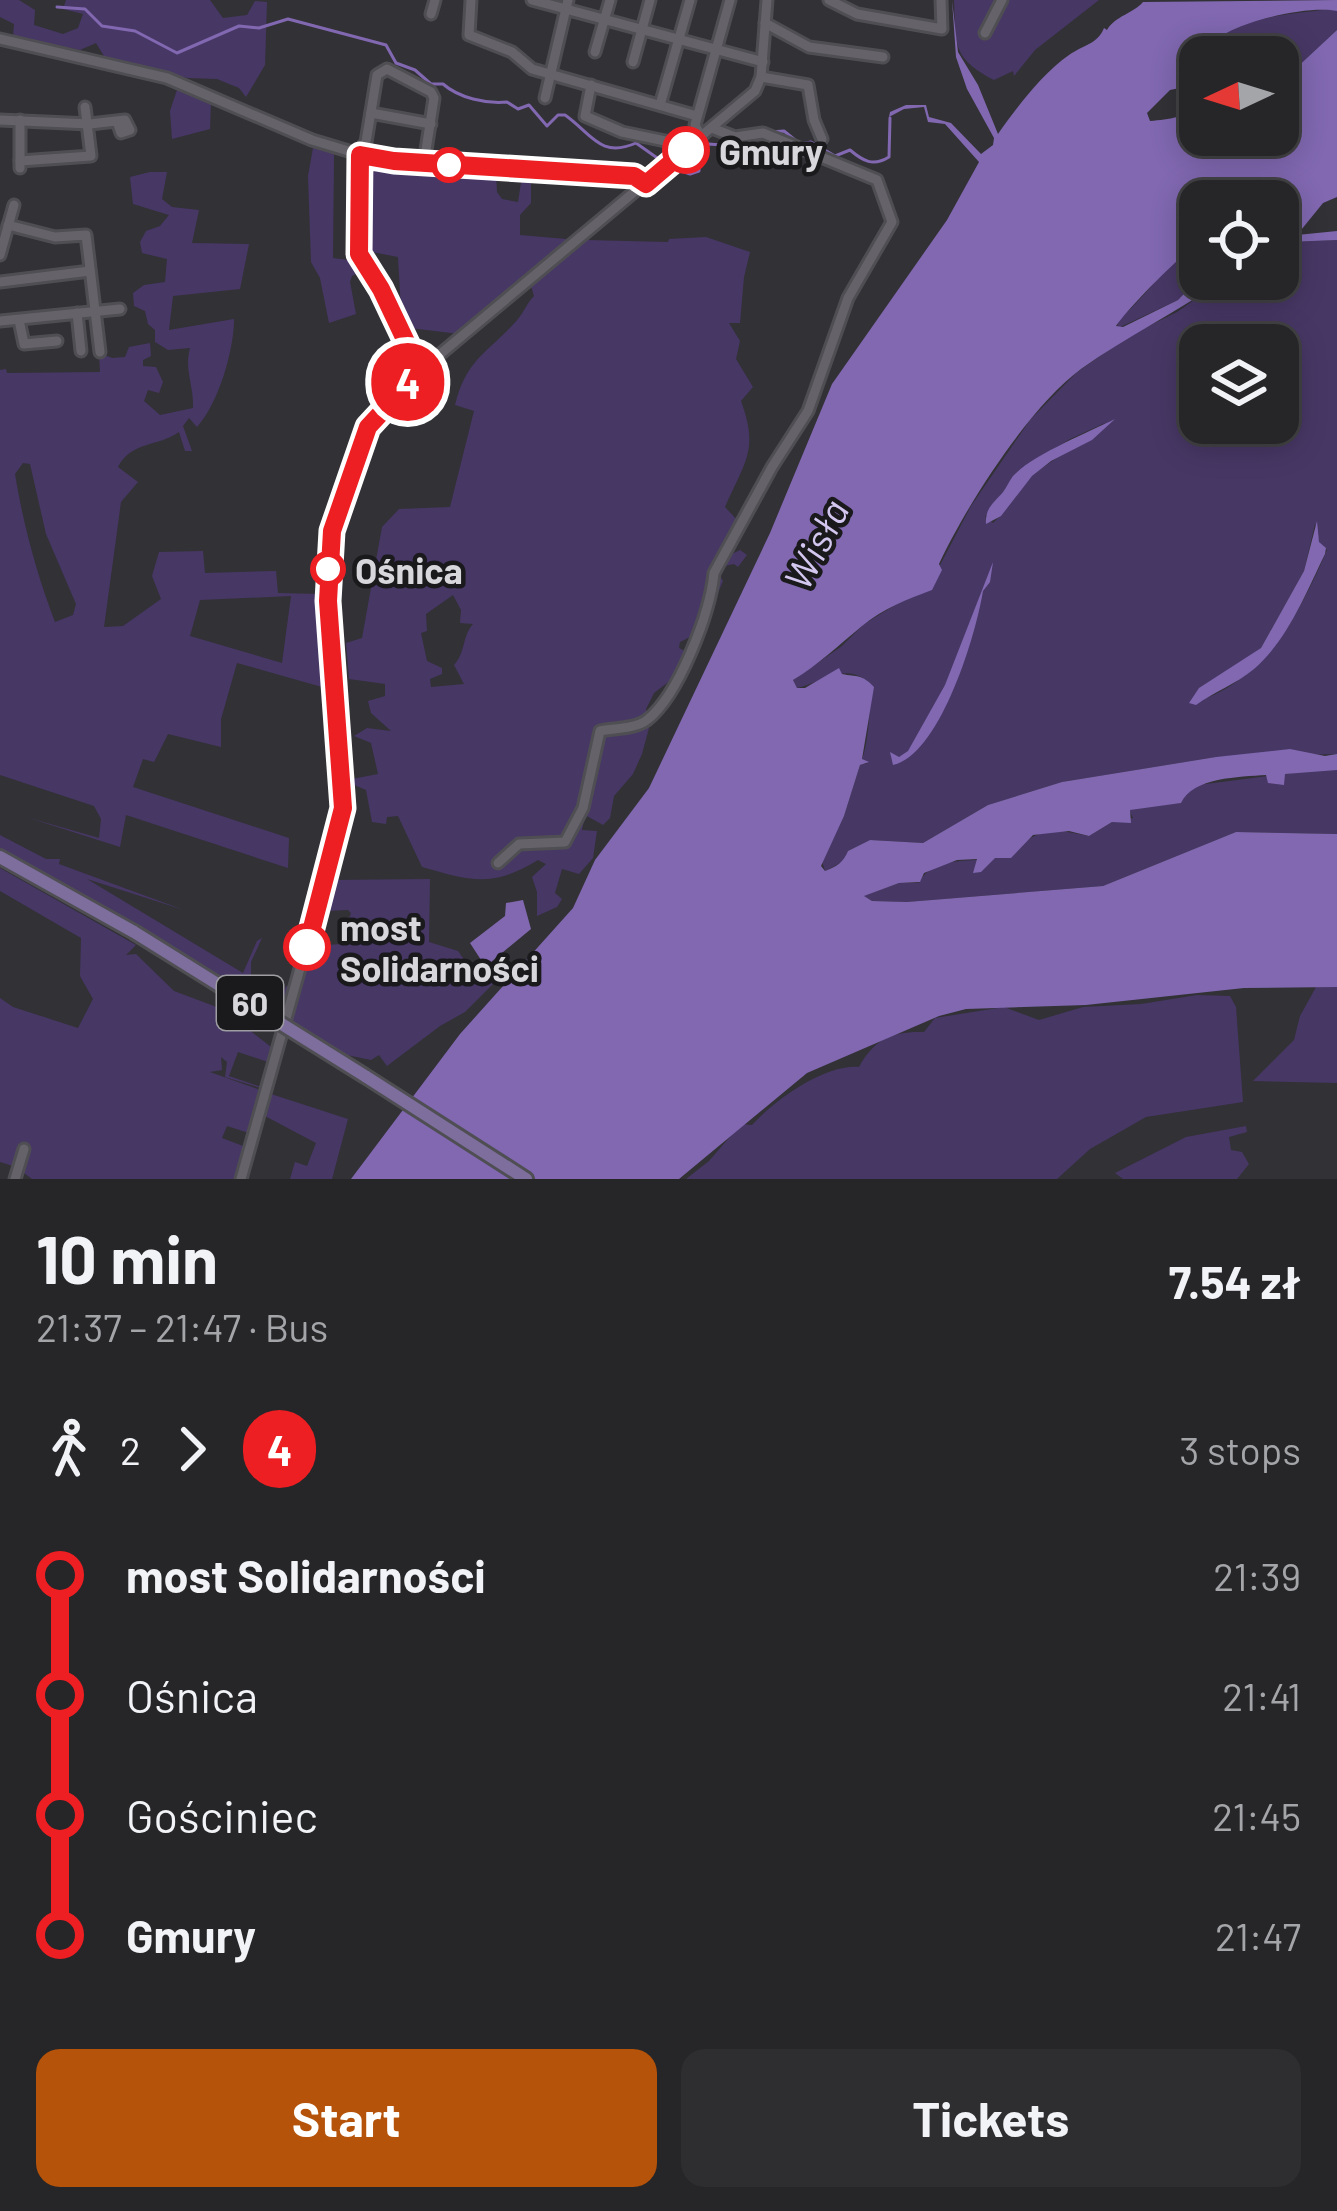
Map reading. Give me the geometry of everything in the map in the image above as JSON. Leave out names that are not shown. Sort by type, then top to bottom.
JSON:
[{"type":"main road","name":"60","points":[[0,860],[132,934],[526,1179]]},
{"type":"main road","name":"60","points":[[363,1079],[514,1179]]},
{"type":"street","points":[[431,14],[435,0]]},
{"type":"street","points":[[471,0],[469,35],[506,49],[532,69],[697,116]]},
{"type":"street","points":[[532,0],[567,4],[808,85],[822,139]]},
{"type":"street","points":[[596,52],[610,0]]},
{"type":"street","points":[[633,62],[650,0]]},
{"type":"street","points":[[660,104],[690,0]]},
{"type":"street","points":[[701,137],[695,129],[697,116],[730,0]]},
{"type":"street","points":[[241,1179],[343,815],[328,601],[332,531],[368,427],[420,371],[757,88],[767,0]]},
{"type":"street","points":[[829,0],[857,14],[942,29],[941,0]]},
{"type":"street","points":[[985,33],[1002,0]]},
{"type":"street","points":[[545,98],[567,4]]},
{"type":"street","points":[[765,23],[809,46],[883,57]]},
{"type":"street","points":[[0,39],[157,75],[359,155],[631,176],[646,184]]},
{"type":"street","points":[[420,371],[359,254],[359,155],[366,142],[379,70],[387,69],[431,92],[434,103],[424,163]]},
{"type":"street","points":[[592,85],[585,116],[622,132],[675,143],[686,151]]},
{"type":"street","points":[[20,120],[20,164],[92,155],[85,107]]},
{"type":"street","points":[[371,113],[430,124]]},
{"type":"street","points":[[0,120],[118,124]]},
{"type":"street","points":[[498,863],[519,844],[565,842],[583,808],[600,731],[649,719],[676,681],[694,646],[714,573],[811,406],[848,298],[892,222],[877,180],[766,134],[735,137],[712,128]]},
{"type":"street","points":[[0,255],[8,209]]},
{"type":"street","points":[[8,225],[55,237],[86,235],[100,352]]},
{"type":"street","points":[[0,282],[90,271]]},
{"type":"street","points":[[0,321],[119,309]]},
{"type":"street","points":[[77,313],[82,350]]},
{"type":"street","points":[[19,320],[24,344],[57,341]]},
{"type":"street","points":[[14,1179],[24,1148]]},
{"type":"shaded area","points":[[0,0],[19,0],[35,10],[34,25],[63,34],[78,28],[83,14],[63,9],[66,0],[210,0],[223,18],[247,15],[255,1],[267,2],[265,65],[246,97],[239,88],[217,79],[187,78],[104,56],[96,43],[80,50],[13,37],[14,24],[0,17]]},
{"type":"shaded area","points":[[954,0],[1099,0],[1035,50],[1014,76],[1013,71],[994,80],[970,65],[959,49]]},
{"type":"shaded area","points":[[1333,9],[1337,30],[1299,65],[1299,36],[1221,36],[1278,16]]},
{"type":"shaded area","points":[[178,87],[211,101],[210,129],[172,139],[170,111]]},
{"type":"shaded area","points":[[313,148],[334,154],[333,258],[356,261],[362,271],[350,282],[356,314],[329,323],[320,278],[311,262],[308,176]]},
{"type":"shaded area","points":[[362,159],[381,165],[496,174],[502,199],[518,202],[522,176],[531,180],[531,203],[520,215],[520,235],[566,239],[565,247],[459,334],[402,327],[398,257],[362,250],[361,168],[365,163],[375,164]]},
{"type":"shaded area","points":[[167,172],[162,199],[172,207],[199,210],[192,243],[249,244],[240,289],[173,296],[169,330],[234,319],[231,346],[205,417],[197,427],[189,418],[183,426],[192,451],[185,451],[179,432],[137,448],[118,467],[138,482],[121,502],[104,627],[123,626],[161,599],[152,576],[159,552],[203,551],[205,573],[276,571],[278,593],[320,594],[320,588],[325,588],[335,723],[330,725],[329,689],[237,663],[221,719],[221,747],[168,734],[154,762],[143,759],[133,787],[289,838],[288,868],[126,815],[120,847],[26,817],[99,838],[101,819],[94,806],[0,775],[0,370],[100,372],[99,353],[125,357],[129,347],[150,343],[151,356],[143,360],[143,366],[156,367],[163,382],[159,393],[148,390],[144,401],[160,415],[193,408],[190,348],[168,350],[155,342],[155,330],[145,311],[134,306],[133,293],[144,285],[165,282],[167,259],[142,253],[140,242],[146,231],[160,226],[169,215],[133,204],[130,177]],"holes":[[[23,463],[30,464],[46,534],[76,604],[73,615],[55,622],[18,493],[15,474]],[[291,596],[282,663],[190,636],[200,600]]]},
{"type":"shaded area","points":[[706,237],[750,252],[740,323],[729,323],[740,341],[736,359],[753,387],[741,401],[749,444],[725,507],[738,521],[721,554],[740,550],[747,555],[738,567],[715,568],[723,581],[718,593],[700,608],[690,637],[680,642],[679,648],[685,651],[671,680],[654,693],[646,709],[649,728],[642,754],[633,774],[614,796],[610,818],[603,825],[585,815],[582,830],[597,831],[593,858],[579,874],[562,869],[555,893],[562,899],[557,907],[537,916],[532,877],[546,864],[538,860],[494,878],[454,876],[422,867],[398,816],[387,817],[386,824],[372,822],[366,790],[352,779],[378,774],[371,743],[354,736],[367,728],[391,731],[371,713],[368,701],[385,696],[385,684],[349,679],[346,643],[362,638],[382,527],[399,509],[450,507],[474,411],[455,405],[460,389],[473,366],[534,296],[531,286],[586,240]],"holes":[[[453,595],[461,610],[460,623],[473,624],[454,665],[464,684],[431,687],[430,679],[442,674],[442,668],[427,661],[421,633],[427,631],[426,614]]]},
{"type":"shaded area","points":[[1337,240],[1337,754],[1216,757],[1062,782],[988,805],[923,843],[870,840],[825,871],[822,861],[844,816],[860,765],[868,763],[862,760],[873,687],[846,673],[797,688],[793,680],[939,567],[971,506],[1030,420],[1076,373],[1129,336],[1194,300],[1299,300],[1299,242]],"holes":[[[1105,423],[1029,479],[993,523],[985,517],[1018,471]],[[1315,524],[1319,543],[1327,550],[1294,617],[1247,674],[1204,699],[1220,677],[1261,648],[1304,571]]]},
{"type":"shaded area","points":[[1179,258],[1179,299],[1118,328],[1117,321]]},
{"type":"shaded area","points":[[1337,770],[1337,834],[1236,832],[1103,886],[907,902],[872,901],[863,896],[899,883],[919,883],[934,867],[944,864],[999,856],[1050,831],[1089,836],[1112,822],[1133,818],[1129,810],[1135,807],[1180,803],[1198,785]]},
{"type":"shaded area","points":[[0,835],[46,859],[60,859],[59,864],[184,910],[87,879],[243,973],[262,938],[251,962],[251,979],[282,997],[286,986],[293,988],[284,1021],[0,851]]},
{"type":"shaded area","points":[[0,868],[136,945],[126,955],[136,954],[174,991],[222,1009],[275,1050],[268,1077],[268,1062],[238,1052],[229,1076],[261,1087],[265,1079],[264,1089],[225,1077],[227,1062],[221,1057],[222,1070],[210,1072],[263,1091],[252,1134],[227,1126],[222,1138],[243,1146],[247,1136],[251,1137],[240,1179],[32,1179],[0,1162],[0,998],[13,1007],[78,1028],[93,999],[80,976],[81,938],[0,891]]},
{"type":"shaded area","points":[[430,879],[429,942],[458,951],[479,981],[493,980],[465,1012],[387,1066],[379,1055],[371,1060],[342,1054],[290,1019],[317,925],[314,946],[341,944],[351,913],[325,911],[317,922],[330,880]]},
{"type":"shaded area","points":[[1316,987],[1337,987],[1337,1083],[1253,1081],[1294,1040],[1300,1016]]},
{"type":"shaded area","points":[[1230,996],[1236,1007],[1243,1102],[1146,1117],[1090,1149],[1057,1179],[686,1179],[741,1124],[752,1125],[786,1095],[816,1078],[859,1067],[885,1039],[924,1032],[935,1018],[1004,1007],[1039,1020],[1083,1007]]},
{"type":"shaded area","points":[[271,1094],[348,1119],[332,1179],[290,1179],[295,1162],[307,1166],[316,1143],[265,1116]]},
{"type":"shaded area","points":[[1246,1126],[1247,1132],[1229,1137],[1231,1150],[1242,1152],[1249,1164],[1237,1179],[1123,1179],[1115,1173],[1186,1137]]},
{"type":"water","name":"Wisła","points":[[952,0],[958,52],[998,134],[1049,72],[1143,2],[1337,0],[1337,11],[1267,18],[1222,36],[1179,36],[1179,88],[1170,90],[1147,113],[1150,121],[1179,116],[1179,156],[1299,156],[1299,65],[1337,30],[1337,197],[1323,203],[1299,233],[1299,180],[1179,180],[1179,259],[1116,326],[1123,327],[1179,299],[1192,300],[1081,369],[1041,407],[965,514],[939,564],[942,570],[932,590],[878,614],[793,680],[797,688],[805,688],[839,668],[842,674],[863,678],[874,687],[862,759],[869,762],[860,765],[821,866],[825,871],[833,867],[848,851],[870,840],[923,843],[988,805],[1062,782],[1290,749],[1337,754],[1337,770],[1285,774],[1284,785],[1268,783],[1266,775],[1206,783],[1181,803],[1130,810],[1131,823],[1112,822],[1089,836],[1069,831],[1033,835],[1011,858],[995,858],[981,872],[973,873],[977,859],[957,860],[924,873],[920,882],[899,883],[864,896],[872,901],[907,902],[1103,886],[1236,832],[1337,834],[1337,987],[1244,988],[1086,1005],[966,1009],[939,1016],[807,1073],[679,1179],[351,1179],[460,1034],[573,908],[595,860],[649,788],[770,533],[832,384],[947,220],[979,162],[945,124],[928,122],[924,107],[889,117],[890,112],[906,105],[926,105],[929,117],[951,123],[981,154],[993,145],[994,138],[967,89],[956,57]]},
{"type":"water","points":[[1337,231],[1337,240],[1299,242],[1299,235]]},
{"type":"water","points":[[1115,419],[1092,440],[1032,476],[1001,516],[986,524],[990,506],[1022,468]]},
{"type":"water","points":[[1317,521],[1325,554],[1276,645],[1247,674],[1196,705],[1189,703],[1199,688],[1261,648],[1304,571]]},
{"type":"water","points":[[993,562],[953,691],[926,740],[893,765],[890,752],[899,757],[908,751],[945,685]]},
{"type":"water","points":[[523,900],[531,929],[491,962],[481,960],[470,943],[505,916],[506,903]]},
{"type":"waterway","points":[[57,7],[85,9],[102,26],[135,31],[177,53],[239,26],[259,28],[288,19],[386,45],[396,63],[415,70],[431,84],[443,84],[473,99],[507,102],[518,109],[529,105],[547,126],[558,115],[565,115],[605,146],[636,143],[670,167],[690,174],[699,171],[700,153],[708,144],[737,146],[762,136]]},
{"type":"waterway","points":[[770,132],[784,131],[800,144],[811,142],[835,156],[850,150],[864,160],[878,162],[889,157],[890,118]]},
{"type":"bus line","name":"4","points":[[307,947],[343,808],[328,601],[332,531],[368,427],[420,371],[359,254],[360,155],[634,176],[646,184],[686,150]]},
{"type":"place","name":"Gmury","points":[[686,150]]},
{"type":"place","name":"Ośnica","points":[[328,569]]},
{"type":"place","name":"most Solidarności","points":[[307,947]]}]
